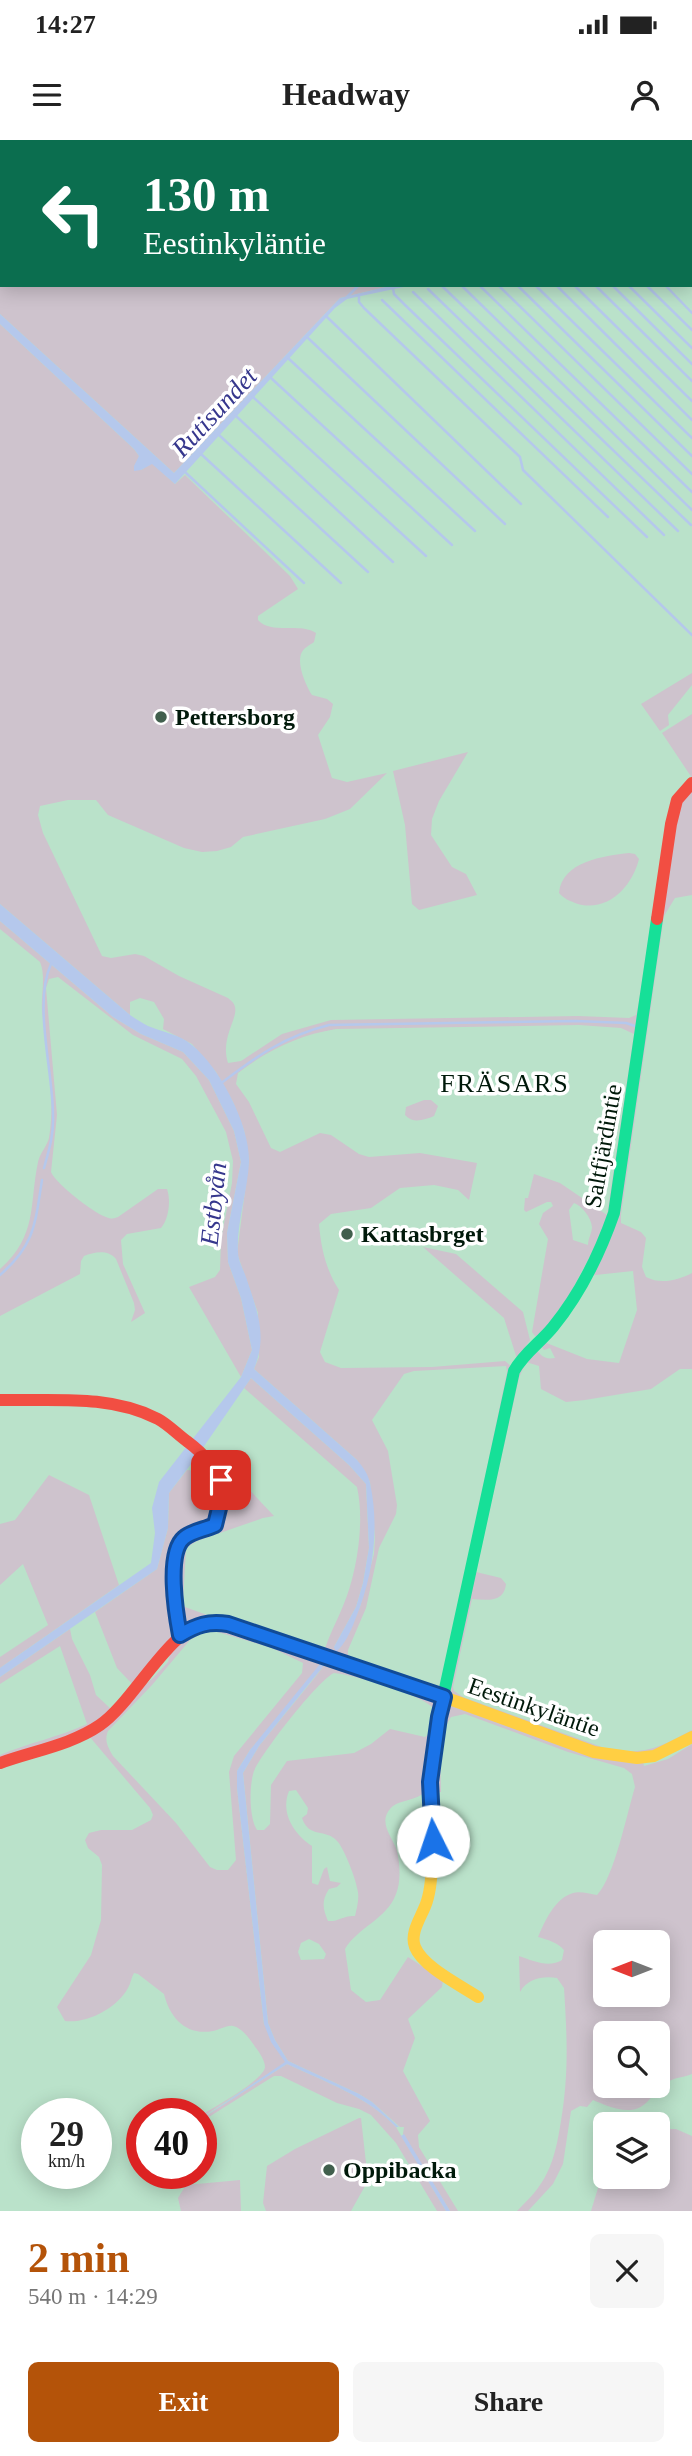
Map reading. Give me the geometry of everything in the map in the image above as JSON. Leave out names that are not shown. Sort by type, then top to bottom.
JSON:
[{"type":"street","name":"Saltfjärdintie","points":[[478,1997],[424,1961],[415,1947],[414,1940],[416,1927],[428,1899],[433,1841],[430,1782],[439,1717],[514,1371],[525,1352],[556,1323],[596,1254],[614,1213],[671,824],[677,800],[692,783]]},
{"type":"street","points":[[0,1400],[81,1402],[137,1410],[160,1421],[202,1454],[218,1473],[222,1496],[215,1525],[190,1533],[177,1546],[174,1583],[180,1635]]},
{"type":"street","name":"Eestinkyläntie","points":[[0,1763],[81,1736],[111,1717],[180,1635],[197,1625],[212,1622],[228,1624],[444,1697],[594,1752],[617,1757],[654,1756],[692,1737]]},
{"type":"shaded area","points":[[0,287],[386,287],[340,298],[174,473],[0,314]]},
{"type":"shaded area","points":[[0,324],[134,449],[139,456],[141,470],[152,463],[175,484],[185,475],[290,576],[298,589],[258,616],[258,620],[270,627],[302,628],[316,633],[314,642],[302,652],[300,664],[312,695],[327,699],[333,704],[330,717],[318,735],[332,778],[347,782],[387,773],[350,809],[325,819],[243,837],[231,847],[217,851],[202,852],[184,848],[108,815],[96,800],[68,800],[40,806],[38,815],[43,833],[102,956],[144,956],[233,1003],[235,1012],[226,1045],[228,1063],[241,1061],[282,1034],[331,1020],[578,1016],[629,1018],[636,1015],[659,868],[613,1213],[557,1318],[538,1337],[532,1332],[548,1239],[539,1224],[543,1213],[553,1206],[551,1202],[547,1202],[526,1212],[525,1198],[528,1198],[534,1174],[560,1183],[607,1215],[634,1034],[621,1028],[579,1025],[336,1029],[309,1035],[284,1045],[238,1073],[236,1084],[249,1102],[271,1148],[280,1152],[320,1133],[331,1135],[359,1154],[369,1157],[420,1153],[477,1163],[469,1200],[458,1190],[434,1185],[400,1188],[371,1208],[331,1214],[319,1224],[325,1258],[339,1290],[320,1352],[325,1362],[341,1368],[432,1367],[505,1361],[512,1367],[445,1681],[437,1691],[324,1652],[348,1593],[356,1563],[360,1531],[357,1487],[244,1388],[251,1378],[349,1465],[366,1484],[369,1548],[356,1607],[334,1647],[339,1649],[360,1607],[374,1554],[370,1482],[357,1460],[254,1369],[259,1357],[258,1313],[237,1253],[249,1160],[244,1130],[233,1102],[216,1072],[192,1044],[163,1029],[164,1019],[154,1002],[140,998],[130,1002],[130,1015],[0,904]],"holes":[[[574,1203],[586,1212],[591,1223],[588,1245],[573,1240],[569,1210]],[[506,1366],[507,1372],[442,1682],[437,1687],[360,1662],[348,1655],[348,1650],[366,1608],[379,1548],[396,1514],[397,1505],[388,1451],[372,1420],[404,1374],[414,1371]]]},
{"type":"shaded area","points":[[692,673],[692,685],[668,715],[669,725],[660,731],[641,704]]},
{"type":"shaded area","points":[[692,714],[692,778],[662,733]]},
{"type":"shaded area","points":[[468,752],[439,801],[432,819],[431,835],[452,867],[466,874],[477,895],[419,910],[412,904],[405,825],[393,771]]},
{"type":"shaded area","points":[[692,785],[692,895],[675,898],[664,916],[621,1223],[641,1232],[646,1238],[642,1267],[646,1277],[669,1281],[692,1273],[692,1369],[680,1369],[651,1389],[566,1402],[541,1389],[539,1366],[526,1362],[519,1378],[476,1572],[501,1578],[506,1584],[505,1590],[494,1599],[472,1599],[453,1687],[454,1691],[463,1697],[610,1750],[652,1748],[692,1730],[692,1734],[659,1749],[629,1753],[603,1750],[453,1698],[449,1695],[449,1690],[475,1553],[521,1360],[534,1347],[545,1358],[555,1358],[550,1348],[544,1350],[539,1343],[544,1342],[587,1359],[619,1363],[637,1310],[633,1271],[586,1276],[614,1227],[619,1205],[675,812],[683,795]]},
{"type":"shaded area","points":[[635,854],[639,859],[636,869],[625,888],[609,901],[589,906],[578,904],[559,893],[562,882],[576,867],[608,856]]},
{"type":"shaded area","points":[[0,921],[113,1017],[141,1034],[183,1052],[209,1080],[234,1131],[241,1162],[227,1233],[228,1262],[241,1298],[252,1350],[241,1377],[189,1287],[215,1277],[220,1270],[221,1239],[232,1183],[233,1161],[226,1132],[196,1076],[182,1059],[133,1035],[58,977],[49,979],[46,988],[57,1115],[51,1172],[76,1198],[109,1218],[118,1217],[158,1189],[167,1189],[168,1209],[161,1228],[127,1234],[121,1240],[123,1264],[145,1313],[131,1322],[134,1303],[116,1259],[101,1252],[84,1256],[80,1274],[0,1316],[0,1269],[21,1244],[26,1232],[38,1162],[49,1138],[51,1106],[42,1010],[42,967],[40,962],[0,929]]},
{"type":"shaded area","points":[[431,1100],[438,1106],[434,1116],[415,1120],[405,1115],[406,1107]]},
{"type":"shaded area","points":[[423,1247],[456,1254],[523,1312],[530,1340],[517,1359],[504,1318]]},
{"type":"shaded area","points":[[198,1455],[218,1476],[215,1517],[176,1541],[178,1635],[135,1687],[117,1668],[95,1612],[157,1569],[168,1528],[169,1493],[187,1470],[203,1469],[194,1461]]},
{"type":"shaded area","points":[[49,1475],[89,1495],[119,1585],[0,1668],[0,1657],[48,1625],[23,1564],[0,1585],[0,1524],[15,1520]]},
{"type":"shaded area","points":[[234,1479],[244,1484],[274,1516],[197,1541],[186,1548],[183,1603],[185,1607],[218,1619],[182,1627],[176,1583],[180,1546],[209,1531],[225,1485]]},
{"type":"shaded area","points":[[224,1628],[437,1699],[427,1791],[393,1806],[386,1817],[385,1823],[399,1862],[398,1889],[386,1910],[345,1949],[351,1990],[366,2002],[380,2000],[408,1957],[443,1980],[442,1987],[408,2019],[415,2038],[403,2071],[430,2121],[418,2135],[419,2147],[458,2211],[450,2211],[403,2134],[404,2127],[400,2127],[359,2094],[288,2061],[268,2023],[243,1773],[259,1746],[325,1665],[250,1750],[237,1771],[264,2024],[286,2062],[217,2107],[256,2079],[265,2067],[259,2052],[237,2027],[203,2032],[187,2028],[170,2011],[164,1994],[134,1973],[128,1988],[117,2002],[92,2017],[65,2021],[57,2007],[91,1955],[101,1920],[102,1865],[85,1840],[89,1833],[101,1830],[132,1830],[151,1820],[153,1815],[89,1736],[154,1677],[168,1662],[170,1654],[196,1630]],"holes":[[[214,1631],[272,1648],[303,1663],[302,1673],[234,1756],[229,1772],[236,1860],[228,1870],[210,1867],[176,1823],[113,1756],[107,1741],[108,1731],[190,1640],[200,1634]],[[334,1673],[386,1686],[426,1702],[432,1707],[430,1733],[425,1737],[390,1729],[354,1753],[287,1761],[271,1785],[270,1824],[264,1830],[257,1830],[252,1818],[251,1801],[254,1771],[291,1718]],[[296,1790],[308,1808],[307,1814],[302,1818],[305,1824],[313,1831],[333,1837],[343,1849],[358,1891],[355,1916],[328,1921],[324,1909],[325,1897],[329,1889],[341,1883],[330,1881],[327,1867],[318,1885],[312,1883],[312,1846],[294,1829],[286,1807],[289,1791]],[[309,1939],[319,1944],[326,1954],[324,1959],[301,1960],[298,1952],[301,1943]]]},
{"type":"shaded area","points":[[70,1629],[96,1695],[113,1711],[88,1728],[0,1760],[0,1755],[87,1724],[60,1646],[0,1684],[0,1677]]},
{"type":"shaded area","points":[[446,1704],[643,1762],[644,1766],[668,1759],[692,1744],[692,2074],[670,2081],[670,2021],[593,2021],[593,2098],[650,2098],[634,2109],[620,2109],[593,2100],[587,2107],[580,2106],[571,2111],[563,2164],[553,2184],[528,2211],[517,2211],[544,2178],[557,2141],[564,2103],[566,2022],[564,1988],[557,1978],[536,1979],[520,1992],[519,1956],[546,1964],[562,1960],[564,1950],[561,1947],[538,1937],[551,1911],[561,1900],[576,1892],[597,1895],[603,1887],[614,1860],[635,1787],[632,1774],[624,1768],[568,1752],[465,1714],[451,1717],[444,1734],[441,1792],[432,1792]]},
{"type":"shaded area","points":[[287,2064],[359,2098],[385,2116],[396,2127],[446,2211],[437,2211],[396,2143],[371,2115],[359,2109],[337,2103],[281,2076],[274,2076],[217,2112],[217,2109]]},
{"type":"shaded area","points":[[359,2118],[366,2163],[365,2186],[351,2211],[266,2211],[263,2203],[267,2166],[295,2149]]},
{"type":"shaded area","points":[[670,2129],[692,2136],[692,2211],[591,2211],[598,2189],[670,2189]]},
{"type":"shaded area","points":[[240,2180],[241,2211],[181,2211],[178,2198],[184,2189],[217,2189],[217,2182]]},
{"type":"water","points":[[386,287],[404,287],[347,299],[335,308],[175,484],[152,464],[134,471],[139,456],[134,449],[0,324],[0,314],[174,473],[340,298]]},
{"type":"water","points":[[0,904],[130,1015],[192,1045],[223,1082],[239,1115],[248,1147],[249,1162],[238,1252],[254,1301],[261,1334],[254,1369],[357,1460],[370,1483],[374,1535],[370,1570],[352,1629],[336,1652],[334,1647],[356,1607],[363,1583],[369,1548],[366,1484],[349,1465],[251,1378],[169,1493],[168,1528],[157,1569],[0,1677],[0,1668],[151,1563],[155,1533],[152,1508],[159,1482],[241,1377],[252,1350],[241,1298],[228,1262],[227,1233],[241,1162],[234,1131],[209,1080],[183,1052],[141,1034],[113,1017],[0,921]]},
{"type":"water","points":[[320,1664],[325,1664],[259,1746],[243,1773],[268,2023],[288,2061],[359,2094],[372,2102],[399,2127],[359,2098],[287,2064],[217,2109],[285,2062],[271,2042],[264,2024],[237,1788],[237,1771],[250,1750]]},
{"type":"water","points":[[404,2134],[450,2211],[446,2211],[401,2136]]},
{"type":"waterway","points":[[346,298],[357,287]]},
{"type":"waterway","points":[[443,287],[691,525]]},
{"type":"waterway","points":[[463,287],[692,510]]},
{"type":"waterway","points":[[481,287],[692,492]]},
{"type":"waterway","points":[[500,287],[692,474]]},
{"type":"waterway","points":[[519,287],[692,456]]},
{"type":"waterway","points":[[537,287],[692,438]]},
{"type":"waterway","points":[[558,287],[692,420]]},
{"type":"waterway","points":[[576,287],[692,401]]},
{"type":"waterway","points":[[597,287],[692,381]]},
{"type":"waterway","points":[[614,287],[692,364]]},
{"type":"waterway","points":[[630,287],[692,348]]},
{"type":"waterway","points":[[648,287],[692,330]]},
{"type":"waterway","points":[[667,287],[692,313]]},
{"type":"waterway","points":[[393,288],[394,294],[405,305],[647,537]]},
{"type":"waterway","points":[[428,289],[678,531]]},
{"type":"waterway","points":[[413,292],[664,535]]},
{"type":"waterway","points":[[359,297],[364,308],[520,457],[523,470],[692,635]]},
{"type":"waterway","points":[[382,300],[608,517]]},
{"type":"waterway","points":[[327,317],[521,504]]},
{"type":"waterway","points":[[308,338],[505,524]]},
{"type":"waterway","points":[[289,359],[475,531]]},
{"type":"waterway","name":"Rutisundet","points":[[271,378],[452,545]]},
{"type":"waterway","name":"Rutisundet","points":[[253,397],[426,556]]},
{"type":"waterway","name":"Rutisundet","points":[[236,416],[393,562]]},
{"type":"waterway","name":"Rutisundet","points":[[219,435],[368,572]]},
{"type":"waterway","name":"Rutisundet","points":[[201,454],[341,583]]},
{"type":"waterway","name":"Rutisundet","points":[[185,472],[304,583]]},
{"type":"waterway","points":[[44,1168],[53,1122],[44,1017],[46,980],[51,964]]},
{"type":"waterway","points":[[220,1084],[271,1048],[298,1035],[329,1025],[576,1021],[626,1023],[635,1026]]},
{"type":"waterway","points":[[0,1275],[20,1254],[32,1233],[42,1180]]},
{"type":"traffic: fast","points":[[431,1799],[430,1781],[439,1716],[514,1371],[572,1301],[596,1258],[614,1213],[657,919]]},
{"type":"traffic: slow","points":[[178,1547],[174,1584],[180,1635]]},
{"type":"traffic: slow","points":[[270,1638],[594,1752],[637,1758],[654,1756],[692,1737]]},
{"type":"traffic: slow","points":[[431,1799],[430,1891],[415,1930],[415,1947],[426,1962],[478,1997]]},
{"type":"traffic: jam","points":[[657,919],[677,800],[692,783]]},
{"type":"traffic: jam","points":[[0,1400],[101,1402],[140,1411],[170,1427],[208,1460],[218,1478],[220,1488],[214,1525],[187,1536],[178,1547]]},
{"type":"traffic: jam","points":[[0,1763],[64,1743],[100,1725],[126,1700],[166,1651],[194,1627],[208,1623],[224,1624],[270,1638]]},
{"type":"place","name":"Pettersborg","points":[[161,717]]},
{"type":"place","name":"Kattasbrget","points":[[347,1234]]},
{"type":"place","name":"Oppibacka","points":[[329,2170]]},
{"type":"district","name":"FRÄSARS","points":[[505,1083]]},
{"type":"route","points":[[221,1480],[222,1496],[215,1525],[190,1533],[177,1546],[174,1583],[180,1635],[197,1625],[212,1622],[228,1624],[444,1697],[430,1782],[433,1841]]},
{"type":"water label","name":"Estbyån","points":[[213,1204]]}]
